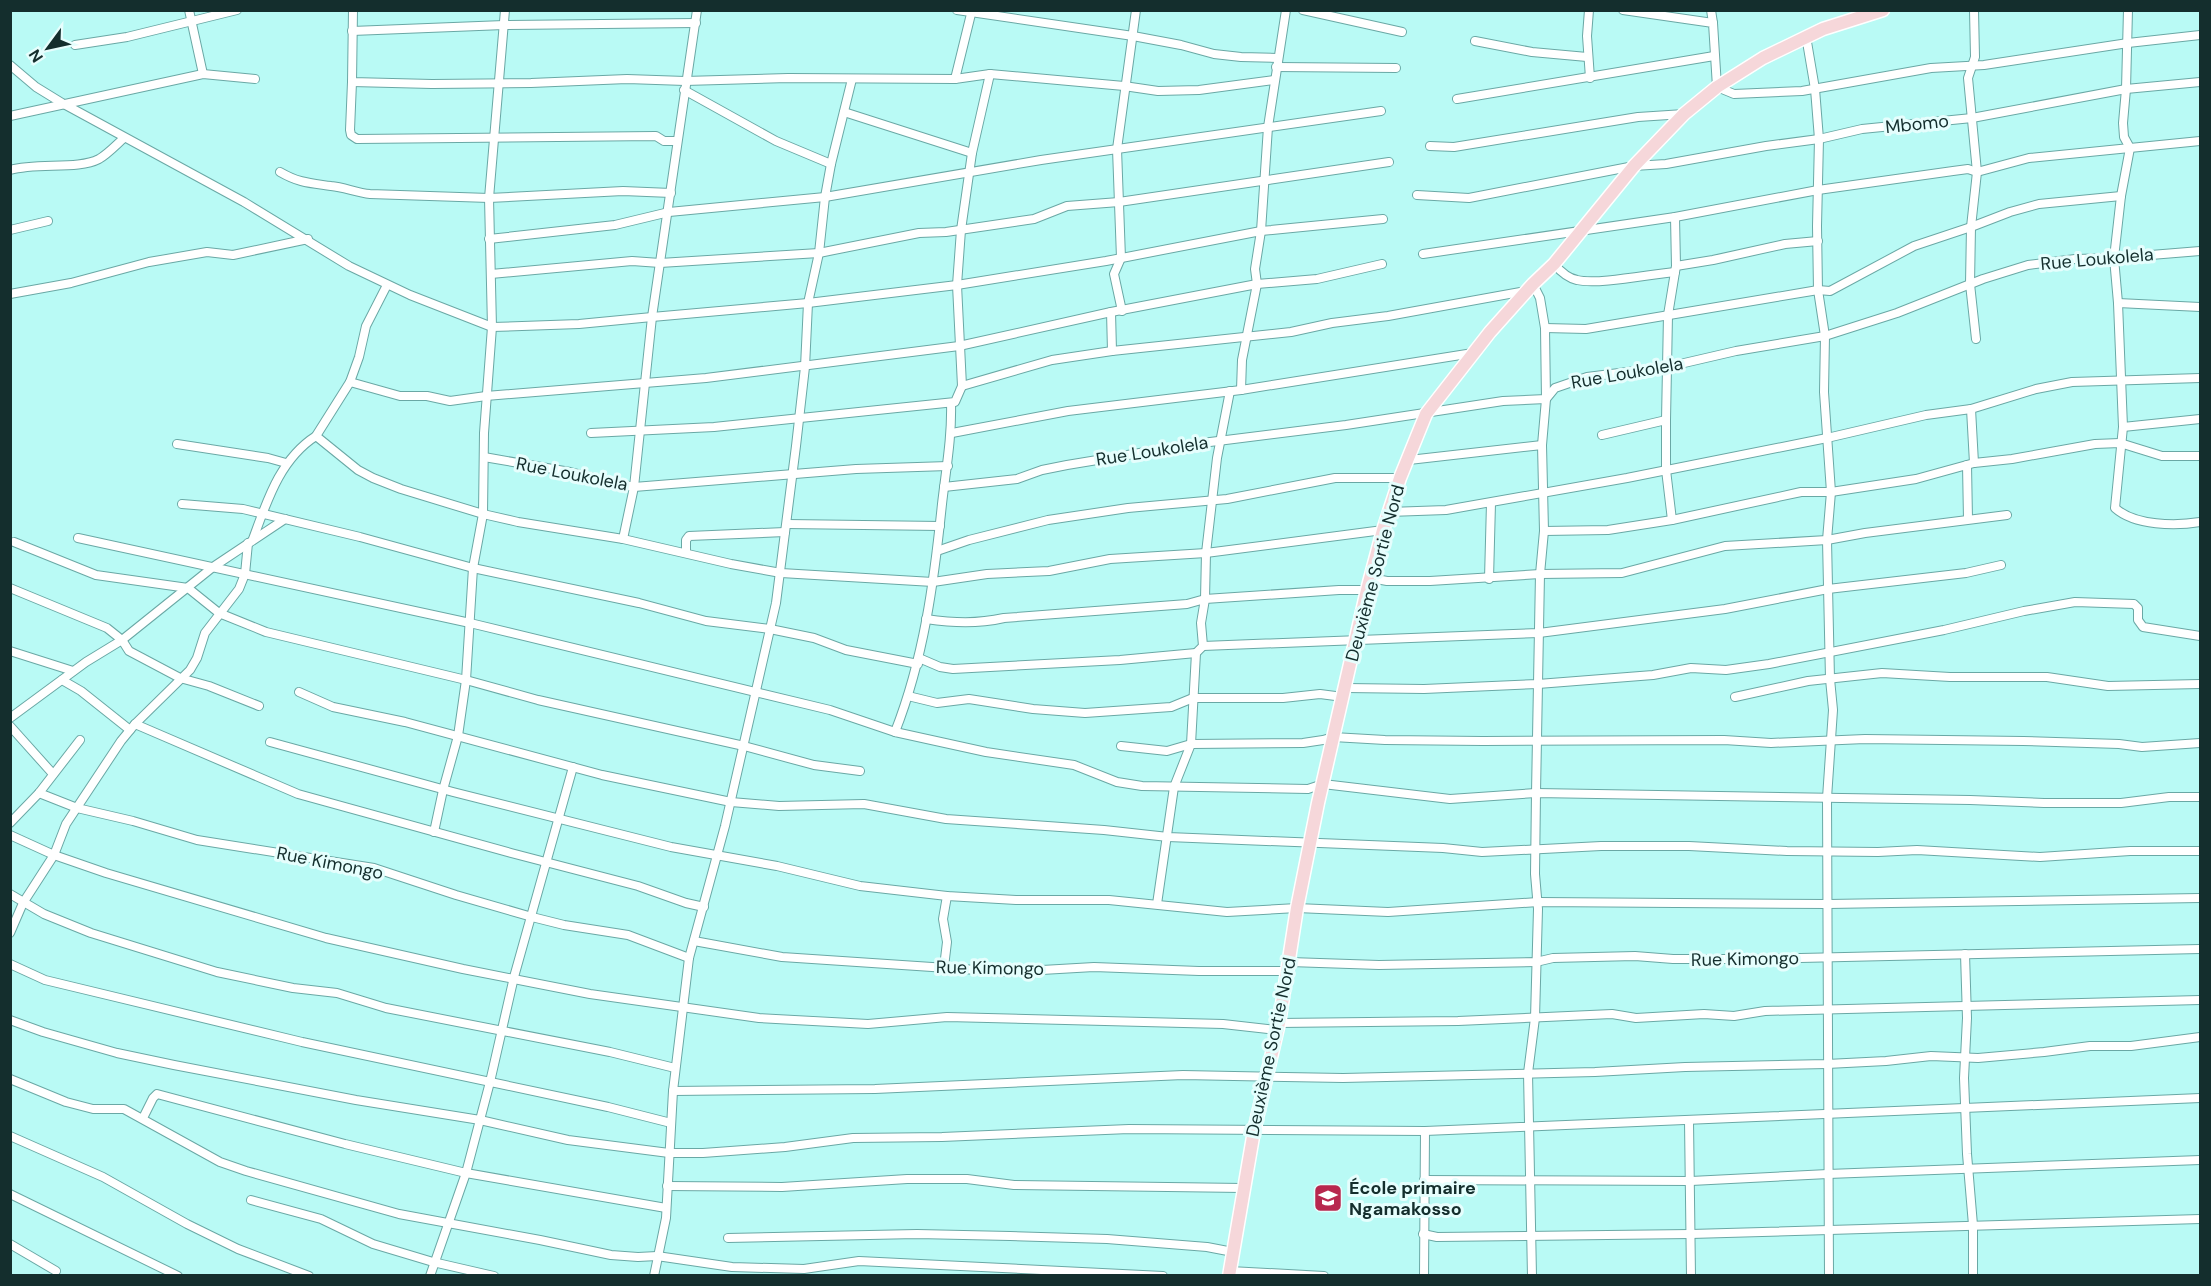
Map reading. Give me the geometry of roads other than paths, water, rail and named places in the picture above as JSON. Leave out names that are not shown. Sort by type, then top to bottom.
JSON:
[{"type":"main road","name":"Deuxième Sortie Nord","points":[[1230,1274],[1243,1188],[1278,1027],[1310,841],[1383,530],[1400,478],[1426,414],[1473,353],[1530,287],[1554,264],[1634,166],[1684,114],[1717,87],[1763,58],[1806,36],[1883,10]]},
{"type":"street","points":[[189,10],[203,74]]},
{"type":"street","points":[[75,45],[127,37],[237,10]]},
{"type":"street","points":[[353,10],[350,130],[351,135],[357,139],[656,136],[664,141],[677,141]]},
{"type":"street","points":[[434,832],[458,736],[466,680],[473,568],[483,514],[486,396],[492,327],[489,198],[505,10]]},
{"type":"street","points":[[623,539],[634,487],[652,317],[697,10]]},
{"type":"street","points":[[957,10],[971,14],[1132,36],[1214,54],[1276,62],[1396,68]]},
{"type":"street","points":[[1122,311],[1114,274],[1121,258],[1117,149],[1136,10]]},
{"type":"street","points":[[1241,390],[1242,360],[1257,284],[1255,269],[1261,231],[1268,127],[1276,62],[1286,10]]},
{"type":"street","points":[[1303,10],[1401,32]]},
{"type":"street","points":[[1589,10],[1587,57],[1590,78]]},
{"type":"street","points":[[1623,10],[1713,23]]},
{"type":"street","points":[[1711,10],[1715,33],[1714,56],[1717,87],[1734,93],[1815,90],[1931,68],[1991,64],[2128,43],[2200,35]]},
{"type":"street","points":[[1974,10],[1975,57],[1968,78],[1977,172],[1971,227],[1970,284],[1976,339]]},
{"type":"street","points":[[2128,10],[2124,137],[2130,148],[2121,196],[2114,258],[2123,427],[2115,508],[2129,516],[2152,522],[2200,522]]},
{"type":"street","points":[[955,79],[971,14]]},
{"type":"street","points":[[352,31],[504,25],[696,23]]},
{"type":"street","points":[[1806,36],[1815,90],[1819,139],[1818,290],[1825,336],[1824,392],[1831,492],[1827,540],[1830,679],[1833,711],[1827,798],[1826,1010],[1829,1275]]},
{"type":"street","points":[[1475,41],[1532,52],[1587,57]]},
{"type":"street","points":[[1457,99],[1714,56]]},
{"type":"street","points":[[10,65],[36,87],[63,104],[234,196],[349,266],[387,285],[492,327],[579,324],[808,303],[957,285],[1121,258],[1261,231],[1383,219]]},
{"type":"street","points":[[10,116],[203,74],[255,79]]},
{"type":"street","points":[[352,82],[498,84],[627,79],[685,86],[788,78],[955,79],[990,74],[1158,91],[1199,90],[1274,80]]},
{"type":"street","points":[[591,433],[639,432],[799,419],[951,403],[957,398],[962,386],[957,285],[961,230],[968,173],[990,74]]},
{"type":"street","points":[[654,1275],[666,1208],[673,1090],[688,958],[704,907],[731,802],[781,573],[805,367],[808,303],[819,253],[831,164],[852,80]]},
{"type":"street","name":"Mbomo","points":[[1417,195],[1469,198],[1634,166],[1666,164],[1819,139],[1862,129],[1972,118],[2126,90],[2200,81]]},
{"type":"street","points":[[685,86],[776,141],[831,164]]},
{"type":"street","points":[[489,239],[615,225],[669,212],[825,197],[1041,160],[1381,111]]},
{"type":"street","points":[[844,112],[972,153]]},
{"type":"street","points":[[1430,146],[1454,147],[1638,117],[1684,114]]},
{"type":"street","points":[[10,170],[41,165],[91,162],[101,158],[124,138]]},
{"type":"street","points":[[1423,254],[1675,217],[1818,190],[1968,169],[1977,172],[2028,158],[2200,141]]},
{"type":"street","points":[[491,274],[632,261],[660,263],[819,253],[919,233],[961,230],[1042,217],[1067,206],[1119,202],[1389,162]]},
{"type":"street","points":[[280,172],[302,183],[333,186],[363,193],[489,198],[612,191],[671,193]]},
{"type":"street","points":[[1545,328],[1586,329],[1818,290],[1830,291],[1914,246],[2010,212],[2038,204],[2121,196]]},
{"type":"street","points":[[1672,520],[1666,470],[1666,420],[1668,315],[1676,269],[1675,217]]},
{"type":"street","points":[[10,230],[48,220]]},
{"type":"street","points":[[10,294],[71,282],[149,262],[207,252],[233,255],[308,239]]},
{"type":"street","points":[[1554,264],[1574,280],[1584,281],[1676,269],[1794,242],[1818,241]]},
{"type":"street","name":"Rue Loukolela","points":[[944,487],[1017,479],[1042,470],[1067,465],[1220,441],[1426,414],[1503,401],[1546,399],[1555,388],[1587,377],[1667,367],[1736,351],[1825,336],[1896,314],[1970,284],[2028,265],[2075,259],[2200,251]]},
{"type":"street","points":[[350,382],[400,396],[427,396],[450,401],[805,367],[959,346],[1111,312],[1257,284],[1317,279],[1382,264]]},
{"type":"street","points":[[10,933],[23,903],[54,855],[66,824],[121,741],[190,670],[197,658],[205,633],[239,589],[245,574],[250,541],[286,463],[301,446],[316,436],[350,382],[366,326],[387,285]]},
{"type":"street","points":[[962,386],[1052,360],[1113,351],[1291,332],[1332,323],[1388,316],[1530,287],[1540,298],[1545,328],[1546,399],[1542,445],[1544,531],[1540,574],[1535,849],[1538,902],[1535,1018],[1528,1073],[1532,1275]]},
{"type":"street","points":[[2118,303],[2200,307]]},
{"type":"street","points":[[1111,312],[1113,351]]},
{"type":"street","points":[[952,433],[1068,411],[1241,390],[1473,353]]},
{"type":"street","points":[[1389,512],[1430,512],[1491,503],[1666,470],[1827,438],[1926,415],[1971,409],[2036,389],[2072,382],[2200,378]]},
{"type":"street","points":[[1203,646],[1201,623],[1205,599],[1206,553],[1220,441],[1230,391]]},
{"type":"street","points":[[895,732],[919,661],[933,582],[952,433],[951,403]]},
{"type":"street","points":[[1968,519],[1971,409]]},
{"type":"street","points":[[2123,427],[2200,419]]},
{"type":"street","points":[[1602,435],[1666,420]]},
{"type":"street","points":[[316,436],[358,470],[373,478],[483,514],[623,539],[781,573],[933,582],[987,574],[1049,572],[1110,559],[1206,553],[1383,530]]},
{"type":"street","points":[[1544,531],[1608,530],[1672,520],[1801,492],[1831,492],[1916,479],[1971,464],[2095,444],[2120,443],[2162,456],[2200,456]]},
{"type":"street","points":[[177,444],[268,458],[286,463]]},
{"type":"street","points":[[1409,460],[1542,445]]},
{"type":"street","name":"Rue Loukolela","points":[[484,457],[570,472],[634,487],[793,474],[948,466]]},
{"type":"street","points":[[937,551],[969,540],[1048,520],[1128,508],[1213,500],[1335,478],[1400,478]]},
{"type":"street","points":[[1489,579],[1491,503]]},
{"type":"street","points":[[182,504],[243,509],[473,568],[639,603],[706,621],[770,629],[814,638],[846,650],[919,661],[953,669],[1120,660],[1196,653],[1203,646],[1539,633],[1647,617],[1725,609],[1828,589],[1966,573],[2001,565]]},
{"type":"street","points":[[926,619],[962,624],[1004,618],[1187,604],[1205,599],[1339,590],[1387,580],[1430,581],[1540,574],[1622,573],[1725,546],[1827,540],[2007,515]]},
{"type":"street","points":[[10,718],[74,671],[122,640],[213,567],[285,519]]},
{"type":"street","points":[[686,553],[686,540],[689,536],[786,528],[940,526]]},
{"type":"street","points":[[78,538],[470,623],[830,710],[895,732],[986,752],[1074,765],[1117,782],[1174,787],[1308,789],[1323,784],[1450,799],[1536,793],[2121,803],[2169,797],[2200,797]]},
{"type":"street","points":[[14,542],[96,575],[188,588],[219,613],[266,632],[466,680],[538,700],[744,746],[814,765],[860,771]]},
{"type":"street","points":[[10,588],[107,628],[122,640],[129,651],[180,678],[209,686],[259,706]]},
{"type":"street","points":[[908,696],[937,703],[969,699],[1033,709],[1085,713],[1171,707],[1194,698],[1283,698],[1303,694],[1538,684],[1653,675],[1691,668],[1726,670],[1769,664],[2075,602],[2134,604],[2138,608],[2138,620],[2143,627],[2200,636]]},
{"type":"street","points":[[10,651],[74,671]]},
{"type":"street","points":[[1157,904],[1174,787],[1191,744],[1196,653]]},
{"type":"street","points":[[1735,697],[1808,681],[1882,674],[2047,677],[2108,686],[2200,684]]},
{"type":"street","points":[[62,680],[133,727],[298,794],[638,886],[704,907]]},
{"type":"street","points":[[299,693],[333,707],[405,722],[573,767],[731,802],[779,806],[864,804],[946,819],[1104,830],[1168,837],[1310,841],[1482,852],[1689,846],[1725,849],[1878,852],[1917,850],[2040,857],[2130,850],[2200,851]]},
{"type":"street","points":[[10,726],[53,774]]},
{"type":"street","points":[[1121,746],[1167,751],[1191,744],[1304,743],[1334,737],[1386,740],[1724,740],[1771,743],[1865,739],[2023,741],[2119,744],[2142,747],[2200,744]]},
{"type":"street","points":[[10,823],[39,793],[80,740]]},
{"type":"street","points":[[270,742],[443,790],[671,847],[777,866],[860,886],[947,896],[1016,900],[1109,900],[1227,912],[1297,908],[1388,912],[1538,902],[1828,904],[2200,898]]},
{"type":"street","points":[[430,1275],[466,1173],[514,977],[573,767]]},
{"type":"street","name":"Rue Kimongo","points":[[39,793],[77,808],[197,840],[374,868],[532,917],[564,925],[628,935],[688,958]]},
{"type":"street","points":[[10,835],[54,855],[178,896],[326,938],[463,969],[514,977],[590,994],[759,1018],[868,1024],[946,1017],[1278,1027],[1612,1014],[1636,1018],[1704,1014],[1734,1016],[1765,1011],[2200,1000]]},
{"type":"street","points":[[10,894],[44,914],[91,933],[217,972],[293,988],[337,993],[386,1008],[610,1052],[675,1068]]},
{"type":"street","points":[[944,967],[947,942],[943,919],[947,896]]},
{"type":"street","name":"Rue Kimongo","points":[[694,941],[782,957],[1007,972],[1094,967],[1199,971],[1289,966],[1536,962],[1553,958],[1635,956],[1673,959],[1827,958],[2200,949]]},
{"type":"street","points":[[1965,954],[1967,1007],[1965,1108],[1973,1226],[1973,1275]]},
{"type":"street","points":[[10,964],[45,980],[302,1042],[671,1123]]},
{"type":"street","points":[[10,1020],[117,1053],[356,1100],[480,1120],[568,1140],[669,1153],[784,1147],[853,1138],[953,1137],[1129,1129],[1425,1131],[2200,1098]]},
{"type":"street","points":[[673,1090],[887,1089],[1183,1075],[1462,1076],[1827,1064],[1930,1056],[1965,1058],[2091,1046],[2131,1046],[2200,1037]]},
{"type":"street","points":[[10,1079],[66,1102],[93,1109],[124,1109],[220,1162],[246,1171],[399,1214],[611,1255],[657,1256],[732,1267],[804,1269],[859,1261],[1163,1275]]},
{"type":"street","points":[[143,1118],[157,1094],[314,1136],[466,1173],[666,1208]]},
{"type":"street","points":[[1689,1121],[1691,1275]]},
{"type":"street","points":[[1424,1275],[1425,1131]]},
{"type":"street","points":[[10,1136],[102,1177],[238,1249],[309,1275]]},
{"type":"street","points":[[1424,1180],[1691,1181],[2200,1160]]},
{"type":"street","points":[[667,1186],[782,1187],[907,1179],[967,1179],[1014,1185],[1243,1188]]},
{"type":"street","points":[[10,1194],[178,1275]]},
{"type":"street","points":[[251,1200],[321,1219],[373,1244],[433,1262],[494,1275]]},
{"type":"street","points":[[1423,1234],[1437,1237],[1691,1234],[2200,1219]]},
{"type":"street","points":[[728,1238],[917,1234],[1010,1236],[1107,1239],[1207,1247],[1233,1252]]},
{"type":"street","points":[[10,1244],[57,1271]]},
{"type":"street","points":[[1230,1274],[1324,1275]]},
{"type":"place","name":"École primaire Ngamakosso","points":[[1328,1198]]}]
